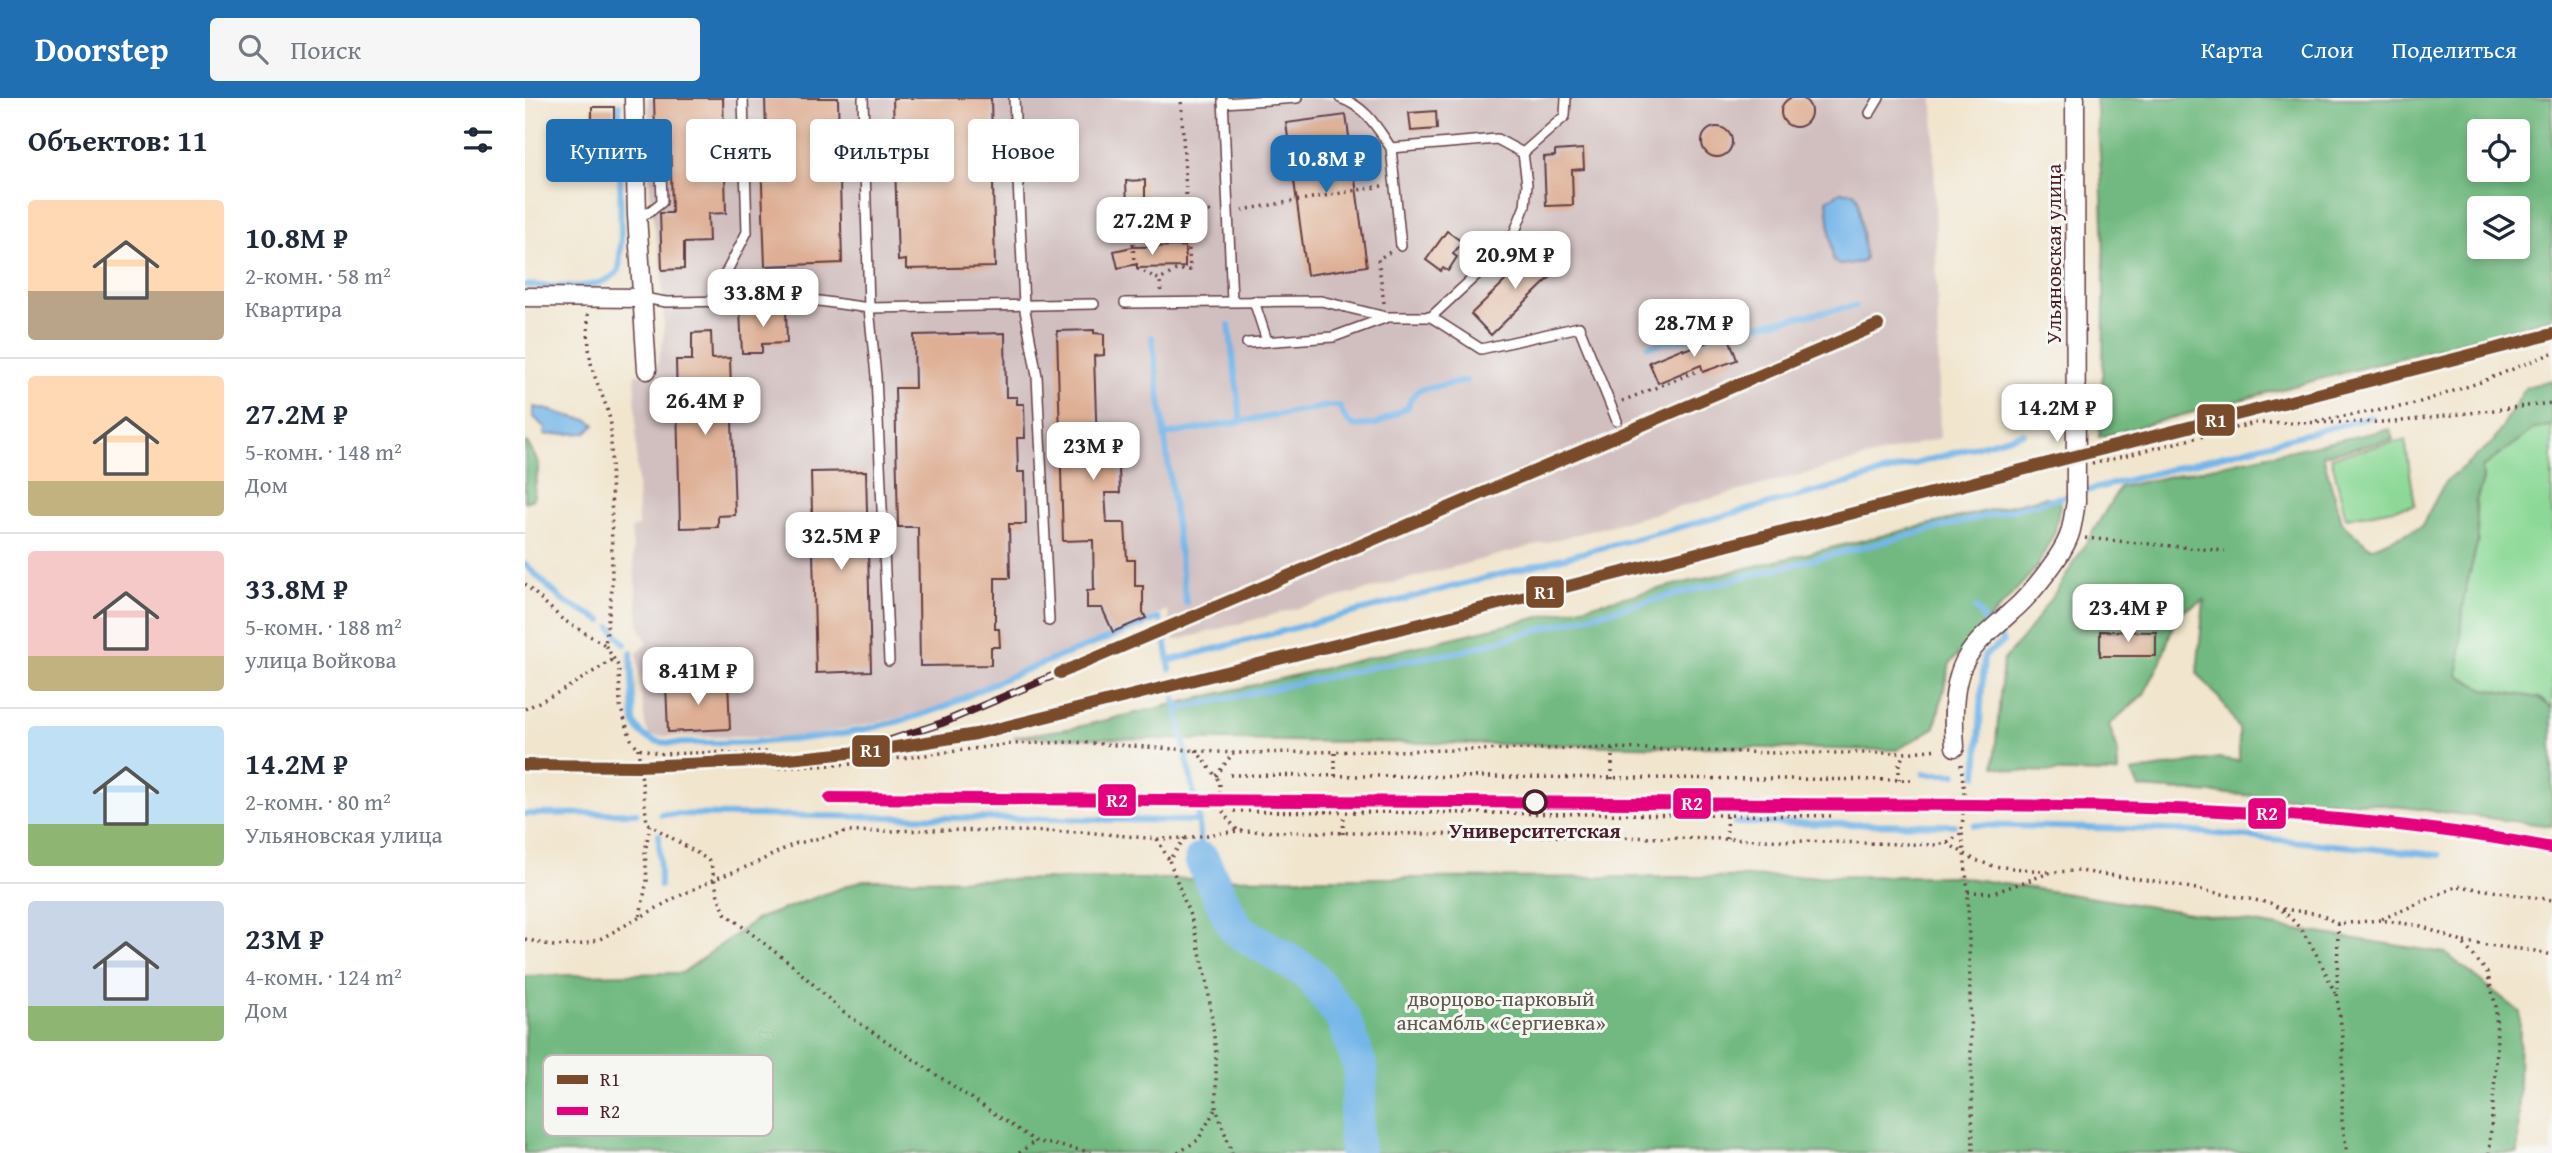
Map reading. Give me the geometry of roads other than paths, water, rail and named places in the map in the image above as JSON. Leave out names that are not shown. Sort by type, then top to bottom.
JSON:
[{"type":"street","points":[[634,98],[637,215],[647,370]]},
{"type":"street","name":"Ульяновская улица","points":[[1955,747],[1953,716],[1961,668],[1989,631],[2015,609],[2044,576],[2069,536],[2076,502],[2075,98]]},
{"type":"street","points":[[525,297],[643,299]]},
{"type":"lane","points":[[711,302],[747,232],[743,98]]},
{"type":"lane","points":[[863,98],[869,308],[876,376],[889,661]]},
{"type":"lane","points":[[1014,98],[1024,305],[1037,376],[1049,621]]},
{"type":"lane","points":[[1232,301],[1223,101],[1297,98]]},
{"type":"lane","points":[[1340,98],[1357,105],[1372,119],[1391,148],[1401,246]]},
{"type":"lane","points":[[1523,153],[1565,116],[1566,98]]},
{"type":"lane","points":[[1870,113],[1879,98]]},
{"type":"lane","points":[[1391,148],[1497,139],[1523,153]]},
{"type":"lane","points":[[1431,317],[1510,244],[1525,206],[1527,184],[1523,153]]},
{"type":"lane","points":[[637,215],[648,213],[662,202],[661,182]]},
{"type":"lane","points":[[643,299],[666,302],[812,300],[869,308],[1094,304]]},
{"type":"lane","points":[[1254,301],[1267,341]]},
{"type":"lane","points":[[1125,303],[1321,301],[1387,317],[1431,317],[1481,349],[1579,327],[1617,421]]},
{"type":"lane","points":[[1247,343],[1333,338],[1387,317]]},
{"type":"water","points":[[1841,192],[1854,192],[1858,199],[1865,258],[1862,262],[1839,265],[1833,261],[1827,200]]},
{"type":"water","points":[[534,407],[588,420],[595,425],[586,433],[544,435],[545,428],[534,417]]},
{"type":"waterway","points":[[525,285],[589,285],[601,282],[619,270],[619,105]]},
{"type":"waterway","points":[[1648,346],[1855,306]]},
{"type":"waterway","points":[[1229,325],[1241,422]]},
{"type":"waterway","points":[[1152,337],[1186,603]]},
{"type":"waterway","points":[[1164,435],[1329,406],[1339,406],[1346,420],[1354,426],[1377,424],[1408,407],[1411,398],[1419,390],[1466,381]]},
{"type":"waterway","points":[[2086,491],[2371,417]]},
{"type":"waterway","points":[[1168,661],[1830,488],[2024,433]]},
{"type":"waterway","points":[[1177,709],[1401,661],[1459,652],[1585,617],[2069,495]]},
{"type":"waterway","points":[[525,564],[563,601],[602,621]]},
{"type":"waterway","points":[[1976,608],[1984,620]]},
{"type":"waterway","points":[[631,653],[634,721],[646,737],[674,743],[763,742],[852,732],[910,718],[939,709],[1006,678],[1159,618],[1160,621]]},
{"type":"waterway","points":[[611,627],[625,644]]},
{"type":"waterway","points":[[1977,775],[1984,656],[2003,642],[1999,634]]},
{"type":"waterway","points":[[1165,638],[1170,669]]},
{"type":"waterway","points":[[1175,699],[1198,814],[1202,860]]},
{"type":"waterway","points":[[1924,774],[1955,774]]},
{"type":"waterway","points":[[525,814],[637,813]]},
{"type":"waterway","points":[[661,814],[1199,821]]},
{"type":"waterway","points":[[1735,823],[1954,825]]},
{"type":"waterway","points":[[1974,825],[2175,830],[2439,855]]},
{"type":"waterway","points":[[659,835],[660,886]]},
{"type":"waterway","points":[[1202,860],[1236,929],[1310,974],[1344,1020],[1361,1069],[1355,1138],[1357,1153]]},
{"type":"railway","points":[[891,740],[942,723],[1878,325]]},
{"type":"railway","points":[[525,765],[639,766],[779,760],[878,750],[976,734],[1436,620],[2552,334]]},
{"type":"place","name":"Университетская","points":[[1535,802]]},
{"type":"park label","name":"дворцово-парковый ансамбль «Сергиевка»","points":[[1501,1010]]}]
